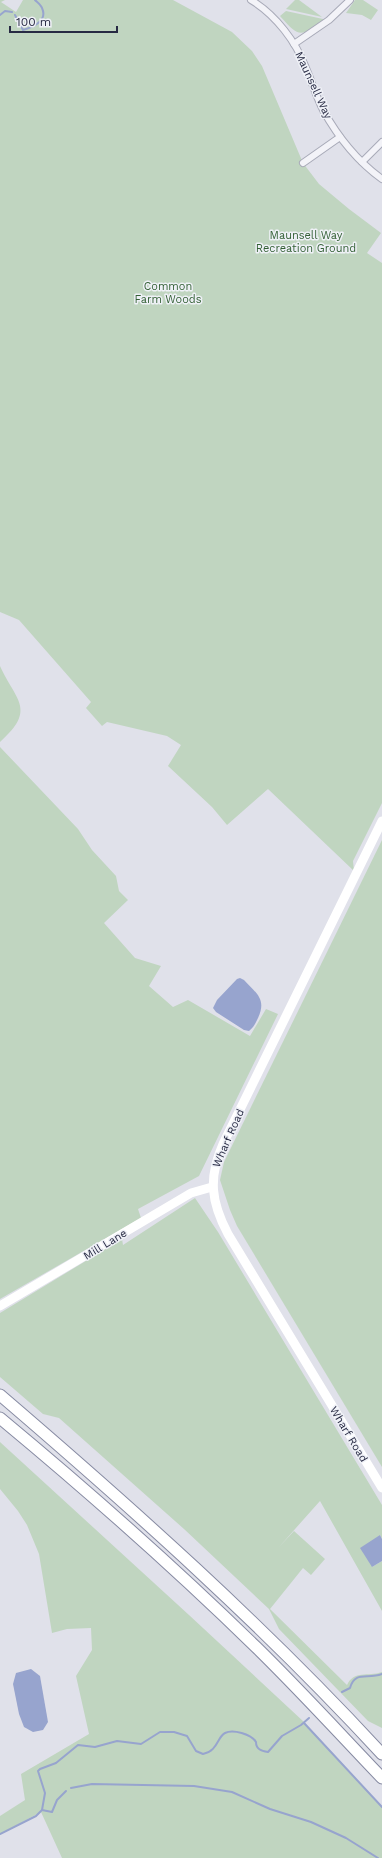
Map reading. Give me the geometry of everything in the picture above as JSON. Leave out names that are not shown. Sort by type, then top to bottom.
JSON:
[{"type":"highway","points":[[0,1396],[143,1520],[270,1637],[382,1754]]},
{"type":"highway","points":[[0,1418],[139,1538],[203,1596],[257,1648],[382,1778]]},
{"type":"main road","name":"Wharf Road","points":[[382,821],[223,1144],[213,1170],[212,1187],[217,1210],[228,1234],[382,1488]]},
{"type":"main road","name":"Mill Lane","points":[[0,1306],[191,1193],[200,1189],[212,1187]]},
{"type":"street","name":"Maunsell Way","points":[[251,0],[275,21],[294,44],[324,111],[340,137],[362,162],[382,179]]},
{"type":"street","points":[[294,44],[329,20],[350,0]]},
{"type":"street","points":[[303,163],[340,137]]},
{"type":"street","points":[[362,162],[382,142]]},
{"type":"green space","points":[[0,0],[5,0],[1,2],[16,12],[23,0],[173,0],[232,32],[252,51],[262,66],[303,163],[319,184],[381,233],[367,253],[382,263],[382,803],[353,861],[354,871],[268,789],[227,825],[212,807],[168,766],[181,745],[167,736],[107,722],[102,726],[86,708],[91,702],[19,620],[0,612]]},
{"type":"green space","points":[[295,0],[299,0],[322,17],[286,9]]},
{"type":"green space","points":[[355,0],[363,0],[378,10],[371,20],[362,15],[346,13]]},
{"type":"green space","points":[[286,11],[323,19],[325,21],[305,32],[296,32],[280,16]]},
{"type":"green space","points":[[0,666],[17,697],[20,705],[20,713],[18,721],[0,742]]},
{"type":"green space","points":[[0,747],[78,829],[92,850],[116,876],[119,891],[128,900],[104,923],[135,958],[161,966],[149,986],[173,1007],[188,1000],[250,1036],[266,1009],[278,1014],[199,1176],[138,1209],[141,1218],[0,1299]]},
{"type":"green space","points":[[382,840],[382,1467],[237,1226],[220,1180],[224,1162]]},
{"type":"green space","points":[[195,1198],[218,1232],[382,1505],[382,1539],[380,1535],[372,1567],[382,1561],[382,1611],[320,1501],[279,1547],[294,1531],[325,1559],[311,1575],[303,1568],[270,1609],[347,1685],[353,1677],[382,1672],[382,1728],[368,1721],[279,1629],[269,1609],[184,1529],[59,1418],[43,1414],[0,1377],[0,1313],[122,1239],[123,1245]]},
{"type":"green space","points":[[0,1442],[304,1722],[382,1807],[382,1858],[62,1858],[41,1812],[0,1834],[0,1816],[25,1800],[21,1774],[89,1734],[76,1676],[92,1650],[91,1628],[67,1629],[52,1633],[39,1554],[27,1525],[18,1511],[0,1489]]},
{"type":"water","points":[[240,978],[253,989],[261,1001],[258,1018],[249,1031],[244,1030],[216,1012],[213,1008],[217,1000],[237,979]]},
{"type":"water","points":[[380,1535],[382,1539],[382,1561],[372,1567],[360,1548]]},
{"type":"water","points":[[31,1669],[40,1676],[48,1722],[43,1730],[33,1732],[24,1727],[19,1714],[13,1684],[16,1673]]},
{"type":"waterway","points":[[15,15],[23,30],[38,23],[41,20],[43,13],[41,6],[35,0]]},
{"type":"waterway","points":[[0,15],[5,11],[12,12]]},
{"type":"waterway","points":[[342,1692],[350,1688],[352,1682],[359,1677],[377,1676],[382,1674]]},
{"type":"waterway","points":[[0,1834],[36,1816],[42,1810],[45,1793],[38,1771],[56,1763],[78,1745],[95,1747],[117,1741],[141,1744],[160,1732],[174,1732],[187,1736],[196,1751],[203,1754],[212,1750],[225,1733],[237,1732],[254,1739],[259,1749],[268,1752],[282,1736],[301,1725],[309,1718]]},
{"type":"waterway","points":[[304,1723],[382,1807]]},
{"type":"waterway","points":[[71,1788],[92,1784],[194,1786],[232,1792],[270,1809],[311,1822],[346,1838],[378,1858]]},
{"type":"waterway","points":[[42,1810],[52,1812],[57,1800],[66,1791]]},
{"type":"park label","name":"Maunsell Way Recreation Ground","points":[[306,241]]},
{"type":"park label","name":"Common Farm Woods","points":[[168,292]]}]
